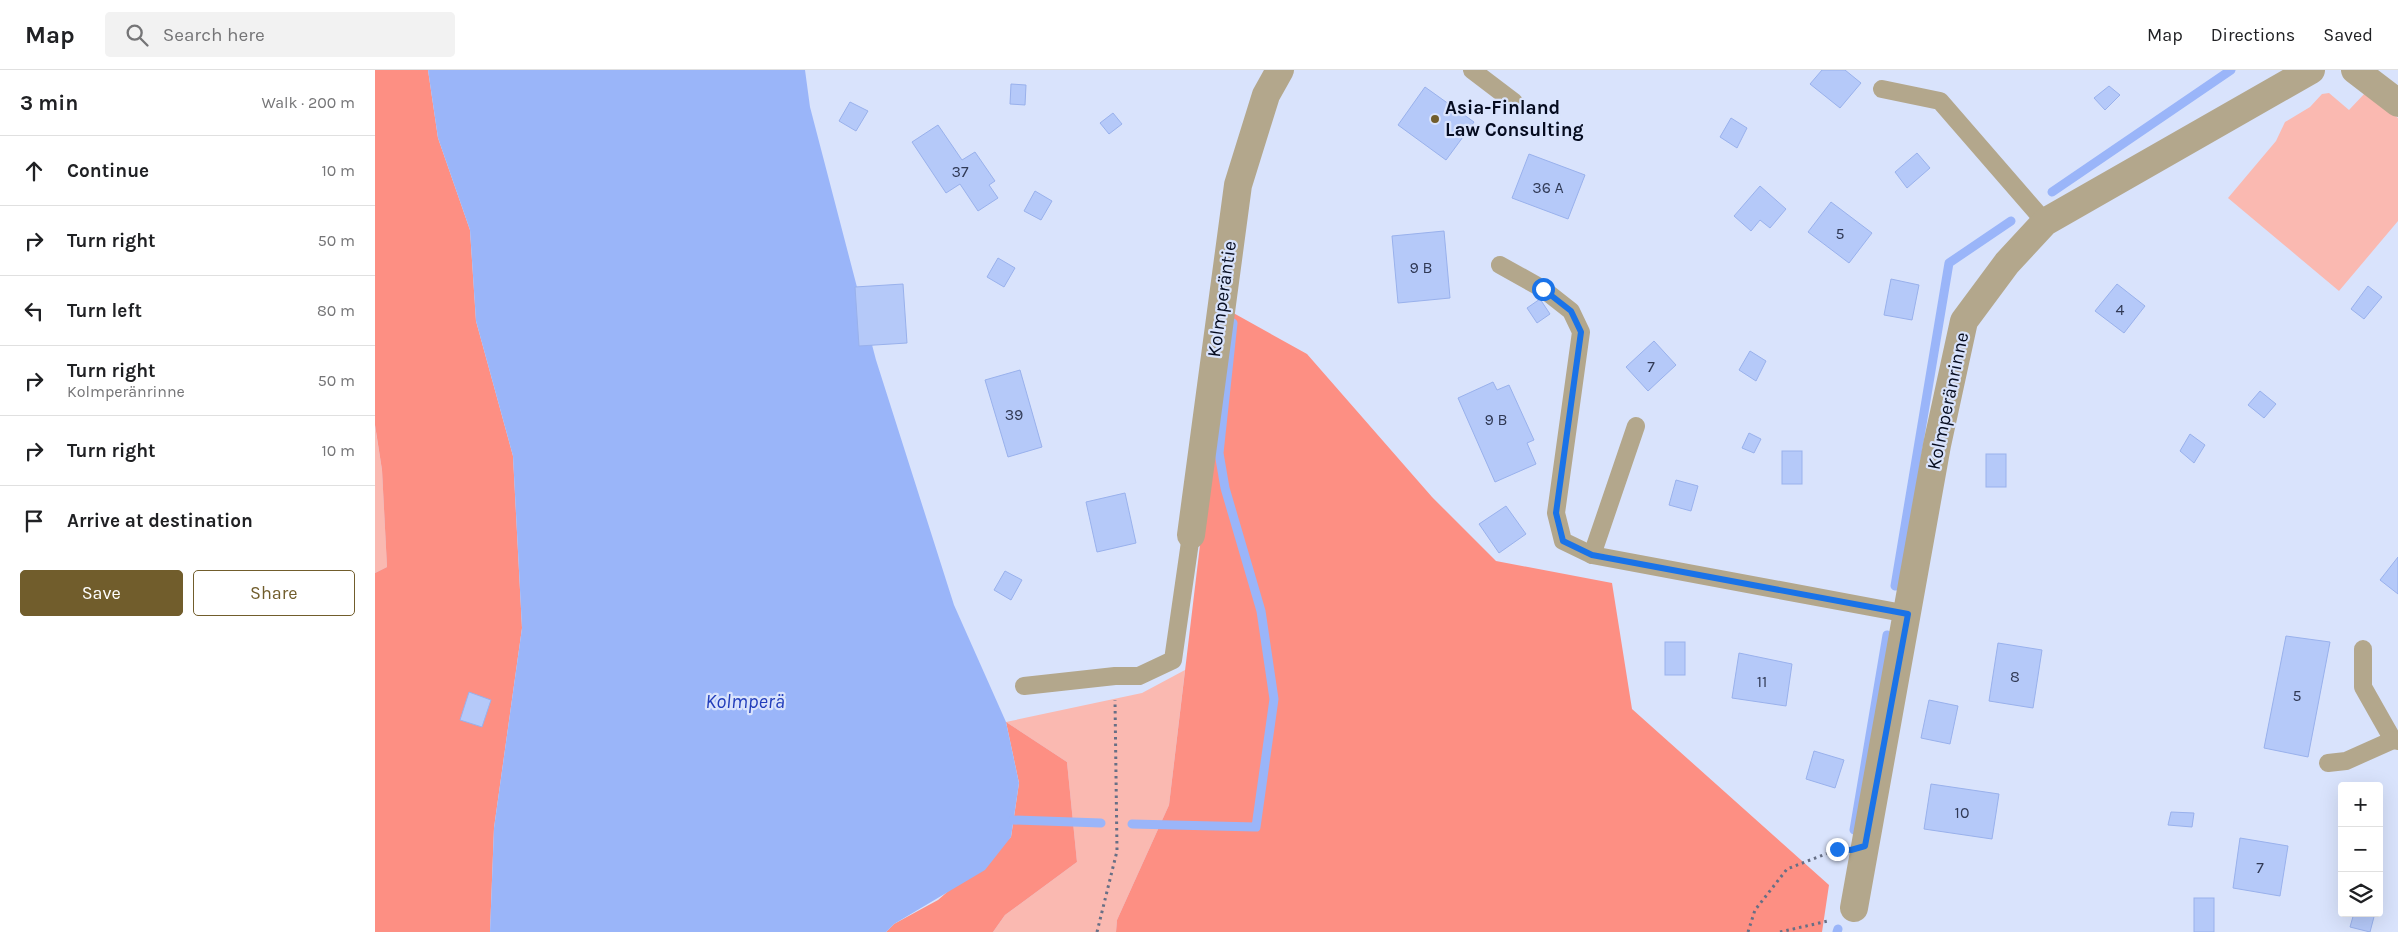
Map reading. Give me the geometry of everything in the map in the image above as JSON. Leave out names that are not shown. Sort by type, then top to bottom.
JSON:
[{"type":"street","name":"Kolmperäntie","points":[[1191,535],[1238,185],[1266,95],[1280,70]]},
{"type":"street","name":"Kolmperänrinne","points":[[1854,908],[1937,445],[1964,321],[2007,263],[2045,222],[2311,70]]},
{"type":"street","points":[[2355,70],[2398,103]]},
{"type":"lane","points":[[1472,70],[1514,102]]},
{"type":"lane","points":[[1882,89],[1941,101],[2045,222]]},
{"type":"lane","points":[[1500,265],[1543,289],[1571,311],[1581,332],[1556,513],[1563,541],[1592,555],[1908,614]]},
{"type":"lane","points":[[1592,555],[1636,426]]},
{"type":"lane","points":[[1024,686],[1115,676],[1139,676],[1173,660],[1191,535]]},
{"type":"lane","points":[[2328,763],[2346,761],[2395,741],[2363,687],[2363,649]]},
{"type":"path","points":[[1097,932],[1117,851],[1115,676]]},
{"type":"path","points":[[1748,932],[1755,910],[1787,869],[1837,849],[1851,850],[1865,846]]},
{"type":"path","points":[[1780,932],[1839,919],[1854,908]]},
{"type":"shaded area","points":[[375,70],[428,70],[438,138],[470,230],[476,321],[513,456],[522,628],[494,828],[490,932],[375,932],[375,573],[387,567],[382,470],[375,425]]},
{"type":"shaded area","points":[[2366,92],[2398,118],[2398,221],[2339,291],[2228,198],[2276,141],[2285,122],[2310,107],[2322,94],[2329,93],[2349,110]]},
{"type":"shaded area","points":[[1228,310],[1307,354],[1432,497],[1496,561],[1612,583],[1632,709],[1829,885],[1822,932],[1116,932],[1117,920],[1169,805]]},
{"type":"shaded area","points":[[375,426],[382,470],[387,567],[375,573]]},
{"type":"shaded area","points":[[1185,670],[1169,805],[1117,920],[1116,932],[993,932],[1005,915],[1077,862],[1067,762],[1006,722],[1142,693]]},
{"type":"shaded area","points":[[1006,722],[1067,762],[1077,862],[1005,915],[993,932],[886,932],[894,924],[938,900],[1011,837],[1019,783]]},
{"type":"water","name":"Kolmperä","points":[[428,70],[805,70],[810,107],[876,360],[954,605],[1006,722],[1019,783],[1011,837],[985,870],[894,924],[886,932],[490,932],[494,828],[522,628],[513,456],[476,321],[470,230],[438,138]]},
{"type":"building","points":[[1822,70],[1845,70],[1861,83],[1840,108],[1810,84]]},
{"type":"building","points":[[1011,84],[1026,85],[1025,105],[1010,104]]},
{"type":"building","points":[[2109,86],[2120,95],[2105,110],[2094,98]]},
{"type":"building","points":[[1425,87],[1474,122],[1446,160],[1398,125]]},
{"type":"building","points":[[850,102],[868,111],[856,131],[839,121]]},
{"type":"building","points":[[1113,113],[1122,124],[1109,134],[1100,123]]},
{"type":"building","points":[[1731,118],[1747,128],[1737,148],[1720,137]]},
{"type":"building","points":[[938,125],[962,160],[975,152],[995,181],[989,185],[998,198],[978,211],[960,184],[946,193],[912,142]]},
{"type":"building","points":[[1917,153],[1930,168],[1907,188],[1895,172]]},
{"type":"building","points":[[1529,154],[1585,175],[1568,219],[1512,198]]},
{"type":"building","points":[[1760,186],[1786,209],[1770,228],[1760,220],[1751,231],[1734,216]]},
{"type":"building","points":[[1035,191],[1052,201],[1041,220],[1024,211]]},
{"type":"building","points":[[1831,202],[1872,233],[1849,263],[1808,232]]},
{"type":"building","points":[[1444,231],[1450,298],[1398,303],[1392,236]]},
{"type":"building","points":[[998,258],[1015,268],[1004,287],[987,277]]},
{"type":"building","points":[[1891,279],[1919,285],[1912,320],[1884,315]]},
{"type":"building","points":[[903,284],[907,343],[859,346],[855,287]]},
{"type":"building","points":[[2117,284],[2145,306],[2124,333],[2095,311]]},
{"type":"building","points":[[2368,286],[2382,297],[2364,319],[2351,309]]},
{"type":"building","points":[[1540,299],[1550,314],[1537,323],[1527,308]]},
{"type":"building","points":[[1654,341],[1676,365],[1648,391],[1626,367]]},
{"type":"building","points":[[1750,351],[1766,361],[1756,381],[1739,370]]},
{"type":"building","points":[[1020,370],[1042,447],[1008,457],[985,380]]},
{"type":"building","points":[[1493,382],[1497,390],[1509,385],[1534,440],[1527,443],[1536,464],[1495,482],[1458,398]]},
{"type":"building","points":[[2260,391],[2276,404],[2264,418],[2248,405]]},
{"type":"building","points":[[1749,433],[1761,439],[1754,453],[1742,448]]},
{"type":"building","points":[[2190,434],[2205,445],[2194,463],[2180,451]]},
{"type":"building","points":[[1782,451],[1802,451],[1802,484],[1782,484]]},
{"type":"building","points":[[1986,454],[2006,454],[2006,487],[1986,487]]},
{"type":"building","points":[[1676,480],[1698,486],[1691,511],[1669,505]]},
{"type":"building","points":[[1125,493],[1136,543],[1097,552],[1086,502]]},
{"type":"building","points":[[1506,506],[1526,534],[1499,553],[1479,524]]},
{"type":"building","points":[[2398,557],[2398,594],[2380,580]]},
{"type":"building","points":[[1005,571],[1022,580],[1011,600],[994,590]]},
{"type":"building","points":[[2286,636],[2330,642],[2308,757],[2264,748]]},
{"type":"building","points":[[1665,642],[1685,642],[1685,675],[1665,675]]},
{"type":"building","points":[[1998,643],[2042,650],[2033,708],[1989,701]]},
{"type":"building","points":[[1739,653],[1792,664],[1786,706],[1732,698]]},
{"type":"building","points":[[469,692],[491,700],[482,727],[460,720]]},
{"type":"building","points":[[1929,700],[1958,706],[1950,744],[1921,738]]},
{"type":"building","points":[[1814,751],[1844,760],[1835,788],[1806,779]]},
{"type":"building","points":[[1931,784],[1999,794],[1992,839],[1924,829]]},
{"type":"building","points":[[2171,812],[2194,813],[2192,827],[2168,825]]},
{"type":"building","points":[[2240,838],[2288,846],[2280,896],[2233,888]]},
{"type":"building","points":[[2194,898],[2214,898],[2214,932],[2194,932]]},
{"type":"building","points":[[2353,917],[2374,917],[2370,932],[2350,927]]},
{"type":"waterway","points":[[2052,192],[2231,70]]},
{"type":"waterway","points":[[1895,586],[1949,263],[2011,221]]},
{"type":"waterway","points":[[1132,824],[1256,827],[1274,699],[1261,611],[1225,488],[1219,453],[1233,323]]},
{"type":"waterway","points":[[1854,830],[1887,635]]},
{"type":"waterway","points":[[1013,820],[1101,823]]},
{"type":"place","name":"Asia-Finland Law Consulting","points":[[1435,119]]},
{"type":"route","points":[[1543,289],[1571,311],[1581,332],[1556,513],[1563,541],[1592,555],[1908,614],[1865,846],[1851,850],[1837,849]]}]
